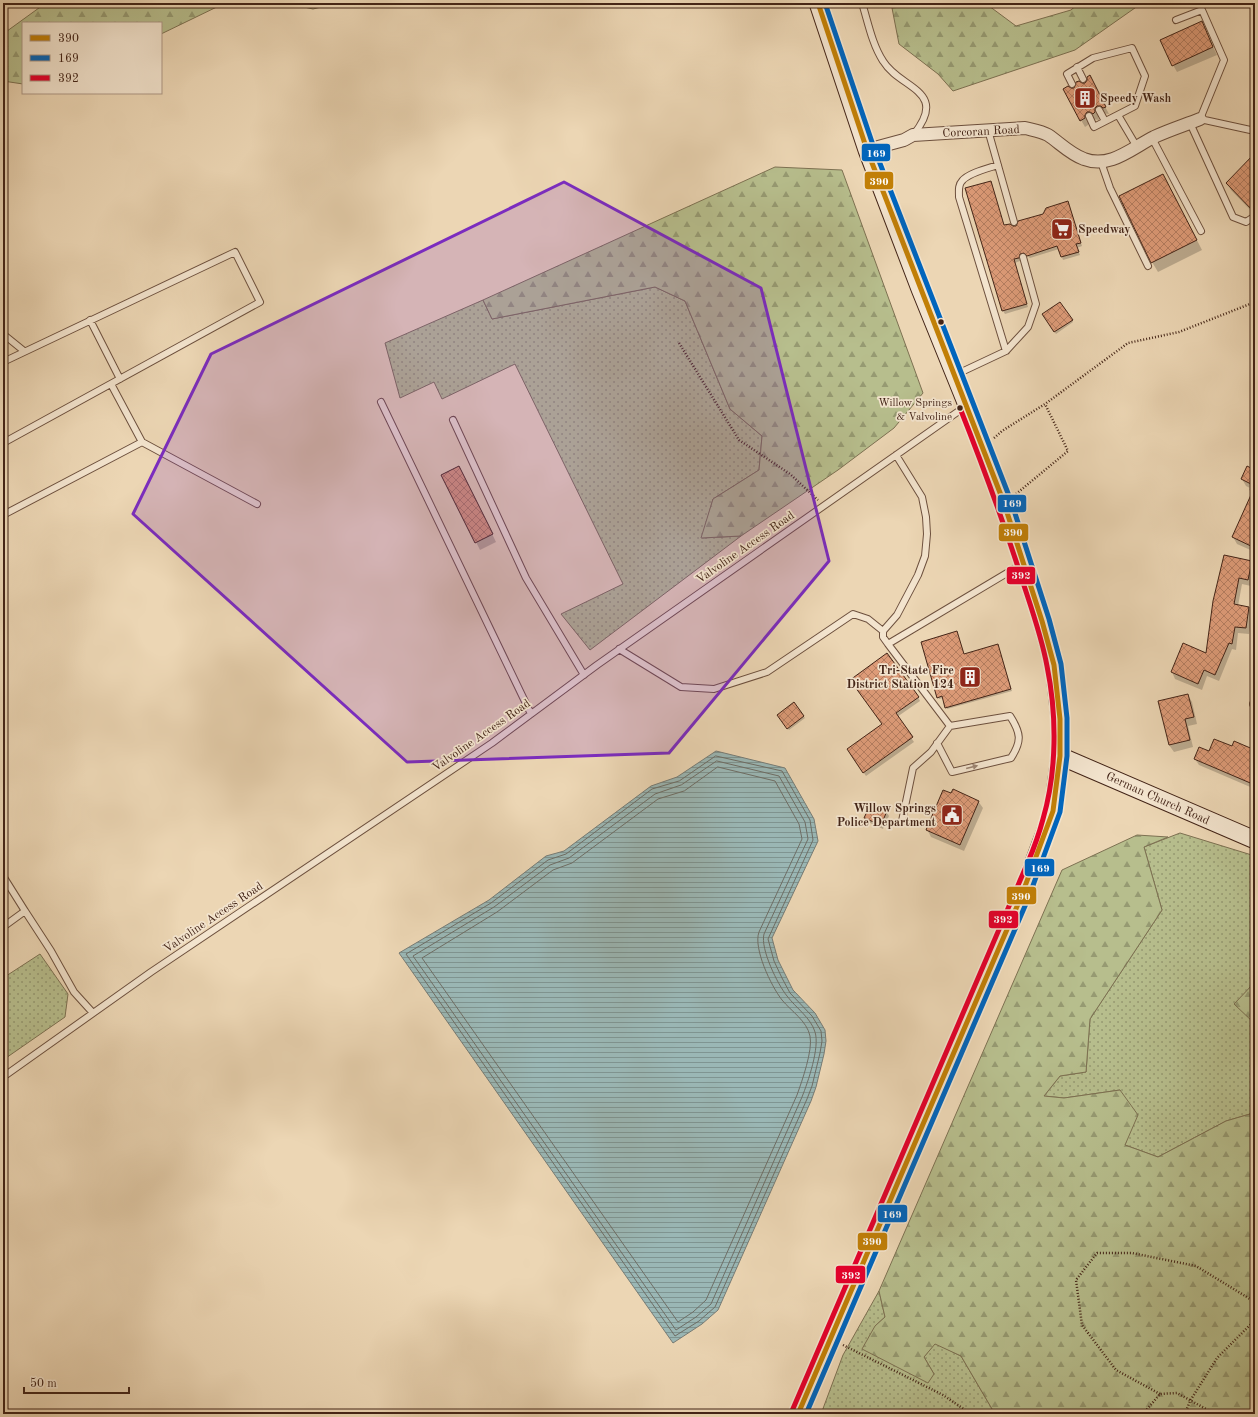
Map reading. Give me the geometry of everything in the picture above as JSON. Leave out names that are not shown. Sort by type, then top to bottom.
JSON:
[{"type":"main road","points":[[798,1414],[1018,904],[1038,854],[1053,811],[1060,756],[1060,719],[1054,665],[1024,563],[983,447],[868,150],[818,3]]},
{"type":"main road","name":"German Church Road","points":[[1060,756],[1255,840]]},
{"type":"street","name":"Corcoran Road","points":[[868,150],[904,140],[912,135],[1025,128],[1047,135],[1082,159],[1093,162],[1101,162],[1113,159],[1152,138],[1195,121]]},
{"type":"lane","points":[[862,3],[878,53],[883,62],[889,69],[917,90],[925,103],[926,111],[924,119],[912,135]]},
{"type":"lane","points":[[1176,20],[1202,10],[1224,60],[1195,121],[1233,217],[1246,222],[1255,216]]},
{"type":"lane","points":[[1072,84],[1067,74],[1077,67],[1094,58],[1132,48],[1145,76],[1135,106],[1094,127],[1089,116]]},
{"type":"lane","points":[[1077,67],[1083,79]]},
{"type":"lane","points":[[1099,110],[1105,122]]},
{"type":"lane","points":[[1118,115],[1137,147]]},
{"type":"lane","points":[[1195,121],[1255,131]]},
{"type":"lane","points":[[988,130],[1014,222]]},
{"type":"lane","points":[[1152,138],[1200,231]]},
{"type":"lane","points":[[1101,162],[1110,188],[1148,266]]},
{"type":"lane","points":[[998,165],[968,176],[962,181],[959,187],[959,197],[1006,351]]},
{"type":"lane","points":[[3,362],[235,252],[260,302],[3,443]]},
{"type":"lane","points":[[954,375],[1006,351],[1028,327],[1036,304],[1023,257]]},
{"type":"lane","points":[[90,320],[120,379]]},
{"type":"lane","points":[[3,334],[24,351]]},
{"type":"lane","points":[[111,384],[142,442],[257,504]]},
{"type":"lane","points":[[381,402],[531,714]]},
{"type":"lane","name":"Valvoline Access Road","points":[[3,1077],[92,1013],[340,844],[492,743],[619,649],[967,405]]},
{"type":"lane","points":[[453,420],[526,578],[584,674]]},
{"type":"lane","points":[[3,515],[142,442]]},
{"type":"lane","points":[[896,455],[922,498],[926,517],[927,534],[925,556],[918,575],[898,615],[883,631],[883,637],[950,726]]},
{"type":"lane","points":[[888,644],[1024,563]]},
{"type":"lane","points":[[619,649],[680,687],[714,689],[767,672],[853,614],[868,619],[883,631]]},
{"type":"lane","points":[[902,821],[913,768],[931,752],[937,743],[950,726],[1010,716],[1018,729],[1018,747],[1011,758],[952,772],[937,743]]},
{"type":"lane","points":[[3,876],[52,951],[74,992],[92,1013]]},
{"type":"lane","points":[[3,927],[25,911]]},
{"type":"path","points":[[983,447],[1002,431],[1045,404],[1128,343],[1179,332],[1255,302]]},
{"type":"path","points":[[679,343],[739,440],[790,474],[824,506]]},
{"type":"path","points":[[1004,503],[1068,451],[1045,404]]},
{"type":"path","points":[[1215,1414],[1209,1413],[1177,1393],[1160,1394],[1116,1370],[1082,1325],[1076,1280],[1097,1253],[1132,1252],[1196,1266],[1255,1302]]},
{"type":"path","points":[[1185,1414],[1190,1401],[1217,1358],[1255,1320]]},
{"type":"path","points":[[830,1338],[943,1395],[971,1414]]},
{"type":"path","points":[[1142,1414],[1160,1394]]},
{"type":"highlighted area","points":[[564,182],[761,288],[829,561],[669,753],[407,762],[133,514],[211,354]]},
{"type":"green space","points":[[48,3],[225,3],[162,34],[162,22],[22,22],[22,84],[3,81],[3,34]]},
{"type":"green space","points":[[286,3],[337,3],[313,9]]},
{"type":"green space","points":[[935,3],[985,3],[1016,26],[1071,10],[1079,3],[1142,3],[1075,50],[953,91],[938,74],[899,44],[892,8]]},
{"type":"green space","points":[[775,167],[842,170],[923,393],[894,428],[838,470],[741,536],[701,538],[713,499],[759,470],[762,436],[730,409],[685,301],[655,287],[492,319],[483,300]]},
{"type":"green space","points":[[655,287],[685,301],[730,409],[762,436],[759,470],[713,499],[702,538],[741,536],[590,650],[561,614],[623,584],[515,364],[442,399],[434,382],[400,398],[385,343],[483,300],[492,319]]},
{"type":"green space","points":[[1180,833],[1255,856],[1255,982],[1235,1004],[1255,1024],[1255,1109],[1250,1114],[1226,1121],[1158,1157],[1125,1145],[1120,1090],[1064,1098],[1044,1096],[1060,1076],[1086,1072],[1090,1019],[1162,910],[1144,847]]},
{"type":"green space","points":[[1137,835],[1168,837],[1144,847],[1162,910],[1090,1019],[1086,1072],[1060,1076],[1044,1096],[1064,1098],[1120,1090],[1138,1115],[1125,1145],[1158,1157],[1226,1121],[1250,1114],[1255,1109],[1255,1414],[995,1414],[961,1356],[935,1344],[924,1357],[934,1374],[928,1383],[862,1349],[875,1326],[885,1317],[879,1291],[1062,870]]},
{"type":"green space","points":[[40,954],[68,994],[65,1017],[3,1060],[3,978]]},
{"type":"green space","points":[[1255,982],[1255,1024],[1234,1004]]},
{"type":"green space","points":[[879,1291],[885,1317],[875,1326],[934,1374],[924,1357],[935,1343],[961,1356],[995,1414],[821,1414],[843,1355]]},
{"type":"water","points":[[716,751],[785,768],[814,819],[818,841],[772,938],[778,960],[793,990],[815,1013],[825,1030],[826,1041],[816,1087],[811,1101],[718,1310],[702,1324],[673,1343],[399,953],[489,900],[546,856],[564,851],[651,786],[677,777]]},
{"type":"building","points":[[1202,21],[1213,47],[1172,66],[1160,40]]},
{"type":"building","name":"Speedy Wash","points":[[1090,75],[1106,107],[1103,108],[1101,106],[1097,106],[1093,114],[1087,112],[1085,118],[1080,121],[1063,89],[1068,86],[1074,88],[1076,82],[1079,81],[1085,83],[1087,77]]},
{"type":"building","points":[[1255,153],[1255,212],[1254,212],[1226,183]]},
{"type":"building","points":[[1163,174],[1197,240],[1151,263],[1119,196]]},
{"type":"building","name":"Speedway","points":[[991,181],[1004,225],[1010,224],[1016,226],[1018,221],[1043,214],[1046,208],[1068,201],[1081,243],[1076,244],[1079,252],[1061,257],[1057,246],[1027,256],[1024,253],[1020,254],[1019,258],[1014,259],[1027,304],[1002,311],[965,188]]},
{"type":"building","points":[[1060,302],[1073,320],[1054,332],[1042,314]]},
{"type":"building","points":[[459,466],[493,534],[475,543],[441,475]]},
{"type":"building","points":[[1247,466],[1255,470],[1255,486],[1241,479]]},
{"type":"building","points":[[1255,486],[1255,548],[1232,537]]},
{"type":"building","points":[[1224,555],[1252,561],[1248,580],[1239,578],[1234,604],[1249,607],[1246,628],[1235,627],[1232,644],[1229,643],[1215,675],[1204,670],[1198,684],[1171,672],[1183,643],[1206,653],[1213,601]]},
{"type":"building","name":"Tri-State Fire District Station 124","points":[[957,631],[964,654],[998,644],[1011,689],[945,708],[942,696],[937,698],[921,642]]},
{"type":"building","points":[[887,653],[919,697],[896,713],[913,737],[863,773],[847,749],[882,724],[850,680]]},
{"type":"building","points":[[1188,694],[1194,717],[1185,719],[1190,740],[1169,745],[1158,701]]},
{"type":"building","points":[[794,702],[804,716],[787,729],[777,715]]},
{"type":"building","points":[[1214,739],[1232,746],[1234,741],[1255,750],[1255,785],[1194,759],[1199,747],[1209,751]]},
{"type":"building","name":"Willow Springs Police Department","points":[[953,789],[979,801],[960,845],[926,830],[943,790],[951,793]]},
{"type":"building","points":[[871,803],[887,811],[881,825],[864,818]]},
{"type":"transit line","name":"390","points":[[798,1414],[1021,897],[1053,811],[1060,756],[1060,719],[1054,665],[1042,621],[1004,503],[867,150],[818,3]]},
{"type":"transit line","name":"169","points":[[806,1414],[1028,899],[1060,812],[1067,756],[1067,718],[1061,664],[1049,619],[1011,501],[874,148],[825,3]]},
{"type":"transit line","name":"392","points":[[792,1411],[1030,857],[1048,801],[1053,762],[1054,723],[1053,704],[1042,642],[1005,529],[960,408]]},
{"type":"place","name":"Speedy Wash","points":[[1085,98]]},
{"type":"place","name":"Speedway","points":[[1062,229]]},
{"type":"place","name":"Willow Springs & Valvoline","points":[[960,408]]},
{"type":"place","name":"Tri-State Fire District Station 124","points":[[970,677]]},
{"type":"place","name":"Willow Springs Police Department","points":[[952,815]]}]
